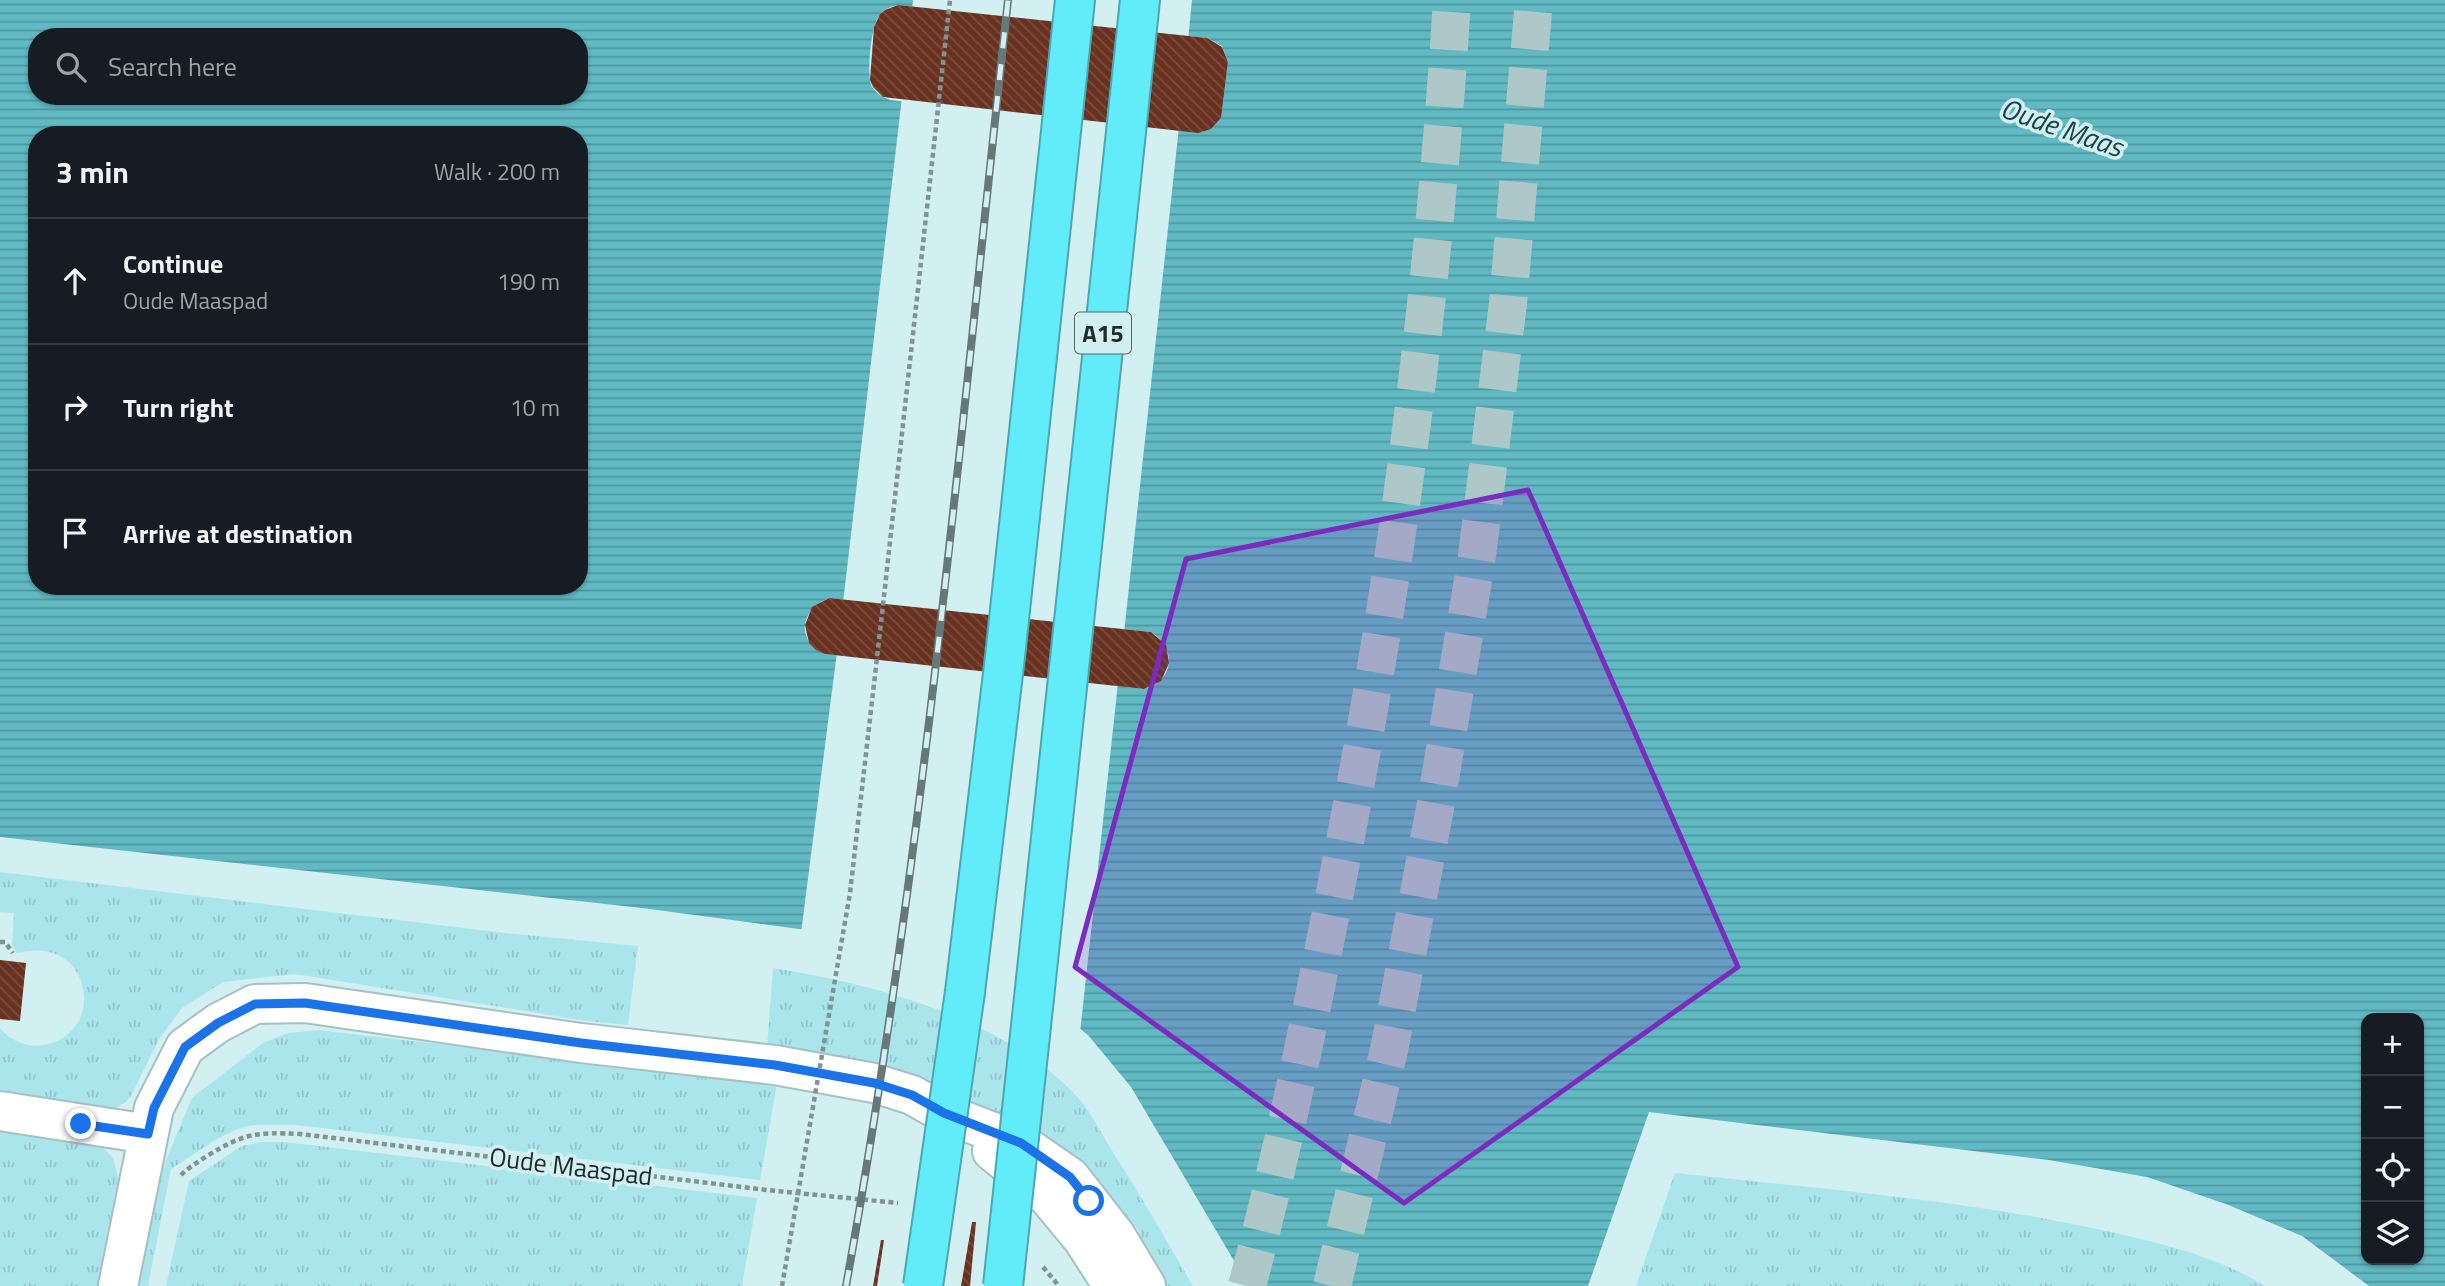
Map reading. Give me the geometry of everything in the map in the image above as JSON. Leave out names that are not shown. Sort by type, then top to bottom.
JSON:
[{"type":"highway","name":"A15","points":[[923,1286],[965,992],[988,802],[1075,0]]},
{"type":"highway","name":"A15","points":[[1003,1286],[1140,0]]},
{"type":"street","points":[[118,1286],[154,1108],[185,1047],[218,1023],[255,1004],[305,1003],[581,1043],[775,1065],[874,1083],[912,1095],[944,1113],[1021,1143],[1070,1177],[1116,1236],[1146,1286]]},
{"type":"street","points":[[0,1111],[148,1134]]},
{"type":"street","points":[[944,1113],[1048,1197],[1082,1238],[1114,1286]]},
{"type":"path","points":[[782,1286],[850,893],[950,0]]},
{"type":"path","points":[[0,942],[5,942],[13,953]]},
{"type":"path","name":"Oude Maaspad","points":[[178,1186],[181,1174],[224,1146],[239,1138],[268,1132],[901,1203]]},
{"type":"path","points":[[1041,1264],[1059,1286]]},
{"type":"highlighted area","points":[[1528,490],[1738,967],[1404,1203],[1075,967],[1186,559]]},
{"type":"green space","points":[[0,872],[505,933],[638,946],[628,1025],[587,1021],[295,974],[223,982],[182,1008],[159,1039],[131,1096],[110,1111],[0,1098],[0,1028],[9,1037],[20,1042],[44,1045],[64,1037],[77,1023],[84,1006],[83,987],[76,970],[62,957],[43,951],[17,953],[12,945],[14,913],[0,912]]},
{"type":"green space","points":[[773,968],[854,984],[939,1010],[979,1027],[1017,1048],[1051,1072],[1088,1111],[1193,1286],[1166,1286],[1136,1227],[1078,1163],[766,1061]]},
{"type":"green space","points":[[318,1030],[777,1084],[760,1180],[297,1125],[252,1125],[217,1139],[171,1169],[148,1286],[139,1286],[163,1167],[192,1098],[263,1043],[288,1033]]},
{"type":"green space","points":[[0,1127],[101,1146],[113,1158],[118,1178],[117,1194],[99,1286],[0,1286]]},
{"type":"green space","points":[[260,1142],[285,1142],[757,1198],[742,1286],[166,1286],[189,1181],[242,1146]]},
{"type":"green space","points":[[1675,1173],[1894,1196],[2057,1221],[2131,1237],[2210,1259],[2265,1286],[1636,1286]]},
{"type":"water","name":"Oude Maas","points":[[0,0],[2445,0],[2445,1286],[2369,1286],[2302,1236],[2226,1204],[2147,1177],[2049,1160],[1649,1112],[1588,1286],[1249,1286],[1131,1087],[1088,1035],[1039,996],[979,970],[821,932],[642,908],[0,837]],"holes":[[[898,5],[1207,38],[1222,46],[1228,62],[1221,118],[1211,129],[1198,132],[890,100],[876,92],[870,81],[869,62],[876,21],[887,9]],[[829,598],[1151,632],[1165,647],[1169,664],[1162,679],[1144,689],[825,654],[809,641],[805,625],[812,610]]]},
{"type":"pier","points":[[913,0],[1192,0],[1188,40],[912,10]]},
{"type":"pier","points":[[902,97],[1179,127],[1124,633],[843,603]]},
{"type":"pier","points":[[837,652],[1118,683],[1080,1033],[1037,999],[978,974],[904,954],[801,933]]},
{"type":"building","points":[[898,5],[1207,38],[1222,47],[1228,62],[1221,118],[1211,129],[1198,133],[883,97],[870,80],[874,27],[880,14]]},
{"type":"building","points":[[829,598],[1151,632],[1166,645],[1169,663],[1161,681],[1144,689],[825,654],[809,643],[805,625],[812,607]]},
{"type":"building","points":[[0,960],[26,963],[20,1021],[0,1019]]},
{"type":"building","points":[[972,1222],[976,1222],[970,1286],[961,1286]]},
{"type":"building","points":[[881,1240],[884,1240],[877,1286],[873,1286]]},
{"type":"tunnel","points":[[1247,1286],[1301,1059],[1372,693],[1407,463],[1421,348],[1444,116],[1452,0]]},
{"type":"tunnel","points":[[1332,1286],[1389,1050],[1436,803],[1477,556],[1508,303],[1534,0]]},
{"type":"railway","points":[[846,1286],[873,1126],[919,805],[1008,0]]},
{"type":"route","points":[[81,1124],[148,1134],[154,1108],[185,1047],[218,1023],[255,1004],[305,1003],[581,1043],[775,1065],[874,1083],[912,1095],[944,1113],[1021,1143],[1070,1177],[1089,1201]]}]
